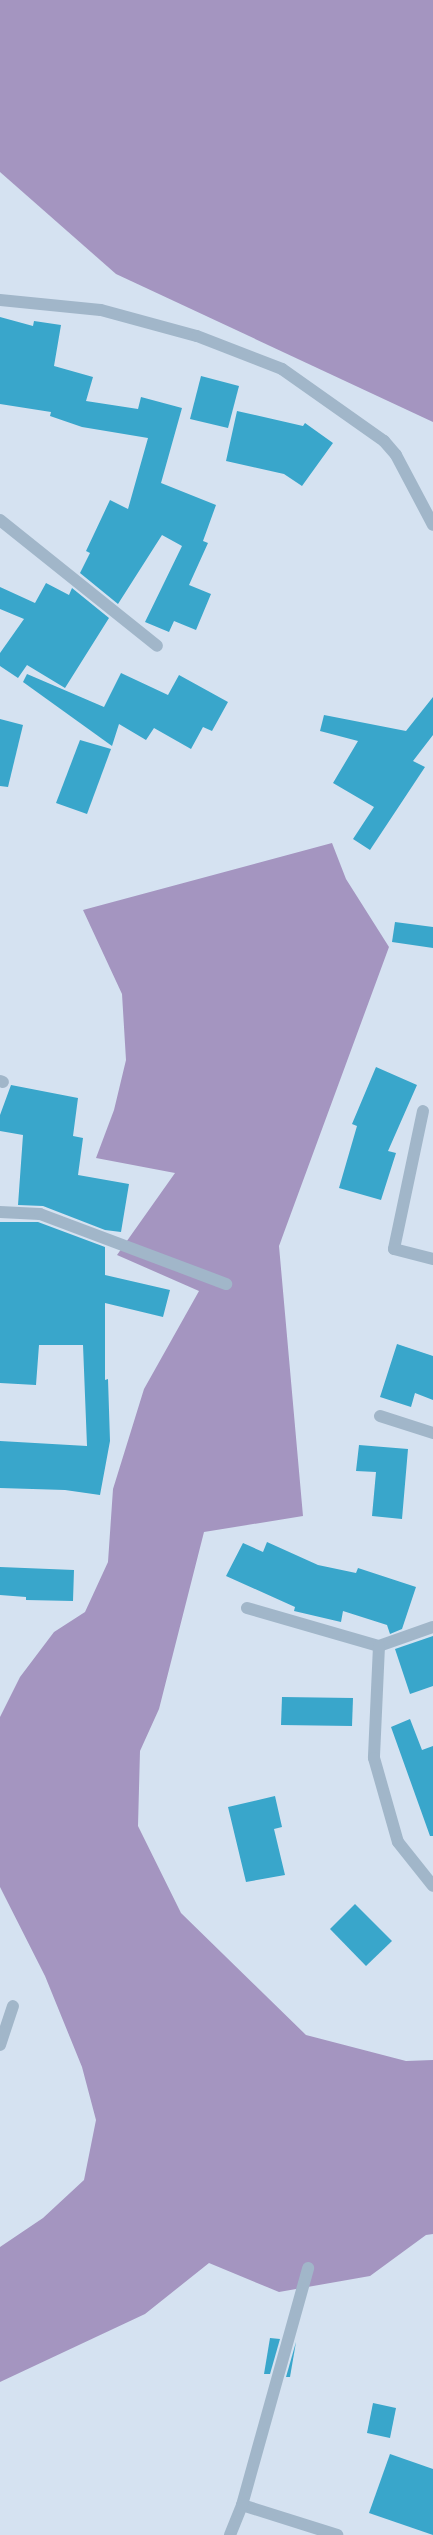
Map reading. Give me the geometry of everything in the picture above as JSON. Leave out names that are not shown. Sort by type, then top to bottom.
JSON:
[{"type":"street","points":[[0,300],[101,310],[197,336],[282,369],[384,441],[396,455],[433,525]]},
{"type":"street","points":[[0,520],[157,646]]},
{"type":"street","points":[[423,1111],[394,1249],[433,1259]]},
{"type":"street","points":[[0,1212],[40,1214],[226,1284]]},
{"type":"street","points":[[380,1416],[433,1434]]},
{"type":"street","points":[[247,1608],[379,1646],[433,1627]]},
{"type":"street","points":[[379,1646],[374,1758],[398,1842],[433,1886]]},
{"type":"street","points":[[0,2045],[13,2006]]},
{"type":"street","points":[[230,2535],[242,2504],[308,2268]]},
{"type":"street","points":[[242,2504],[337,2535]]},
{"type":"shaded area","points":[[0,0],[433,0],[433,422],[116,274],[0,172]]},
{"type":"shaded area","points":[[332,843],[346,879],[389,947],[279,1246],[303,1516],[204,1532],[159,1709],[140,1751],[138,1826],[181,1913],[306,2035],[406,2061],[433,2060],[433,2234],[426,2235],[370,2276],[279,2292],[209,2263],[145,2314],[0,2382],[0,2247],[43,2218],[84,2180],[96,2120],[82,2067],[45,1976],[0,1887],[0,1717],[20,1677],[54,1632],[85,1612],[108,1562],[113,1489],[144,1389],[199,1291],[117,1255],[175,1173],[96,1158],[114,1110],[126,1060],[122,994],[83,910]]},
{"type":"building","points":[[0,317],[33,326],[34,321],[61,325],[54,366],[93,377],[86,401],[138,409],[141,397],[182,408],[161,483],[216,505],[203,541],[208,543],[189,585],[211,594],[196,630],[174,621],[169,632],[145,622],[182,546],[162,535],[118,604],[80,573],[90,553],[86,551],[110,500],[128,509],[148,438],[82,427],[50,416],[51,412],[0,404]]},
{"type":"building","points":[[201,376],[239,386],[228,428],[190,419]]},
{"type":"building","points":[[237,411],[303,426],[305,423],[333,443],[302,486],[284,474],[226,461]]},
{"type":"building","points":[[46,583],[69,595],[72,588],[109,618],[65,688],[27,665],[18,678],[0,666],[0,653],[24,619],[0,609],[0,587],[35,603]]},
{"type":"building","points":[[121,673],[168,695],[179,675],[228,702],[212,731],[203,727],[191,749],[154,728],[146,740],[119,724],[112,746],[23,682],[27,674],[104,707]]},
{"type":"building","points":[[433,697],[433,735],[413,761],[425,767],[370,850],[353,839],[374,807],[333,783],[358,741],[320,731],[324,715],[406,731]]},
{"type":"building","points":[[0,719],[23,725],[8,787],[0,786]]},
{"type":"building","points":[[80,740],[111,749],[87,814],[56,803]]},
{"type":"building","points":[[395,922],[433,927],[433,948],[392,942]]},
{"type":"building","points":[[376,1067],[417,1085],[388,1151],[396,1153],[381,1200],[339,1188],[357,1126],[352,1124]]},
{"type":"building","points":[[11,1085],[78,1098],[73,1136],[83,1138],[78,1175],[129,1184],[121,1232],[105,1230],[43,1206],[18,1205],[23,1135],[0,1131],[0,1115]]},
{"type":"building","points":[[0,1222],[38,1222],[105,1247],[105,1275],[170,1290],[163,1317],[105,1303],[105,1380],[108,1379],[110,1441],[100,1495],[65,1490],[0,1488],[0,1441],[87,1446],[83,1345],[39,1345],[36,1385],[0,1383]]},
{"type":"building","points":[[397,1344],[433,1356],[433,1400],[415,1393],[411,1407],[380,1397]]},
{"type":"building","points":[[359,1445],[408,1449],[402,1519],[372,1516],[376,1472],[356,1471]]},
{"type":"building","points":[[267,1542],[318,1565],[356,1573],[358,1568],[416,1587],[402,1629],[390,1634],[387,1625],[343,1611],[341,1622],[294,1611],[295,1607],[226,1576],[243,1543],[263,1552]]},
{"type":"building","points":[[0,1567],[74,1570],[73,1601],[26,1600],[26,1597],[0,1595]]},
{"type":"building","points":[[433,1636],[433,1686],[410,1694],[395,1649]]},
{"type":"building","points":[[282,1697],[353,1698],[352,1726],[281,1725]]},
{"type":"building","points":[[410,1719],[422,1750],[433,1746],[433,1836],[430,1836],[391,1727]]},
{"type":"building","points":[[275,1796],[282,1827],[274,1829],[285,1875],[246,1882],[228,1807]]},
{"type":"building","points":[[355,1904],[392,1941],[366,1966],[330,1929]]},
{"type":"building","points":[[270,2338],[280,2339],[270,2374],[264,2374]]},
{"type":"building","points":[[296,2342],[290,2377],[286,2377]]},
{"type":"building","points":[[373,2403],[396,2408],[390,2438],[367,2433]]},
{"type":"building","points":[[390,2454],[433,2469],[433,2535],[369,2513]]}]
